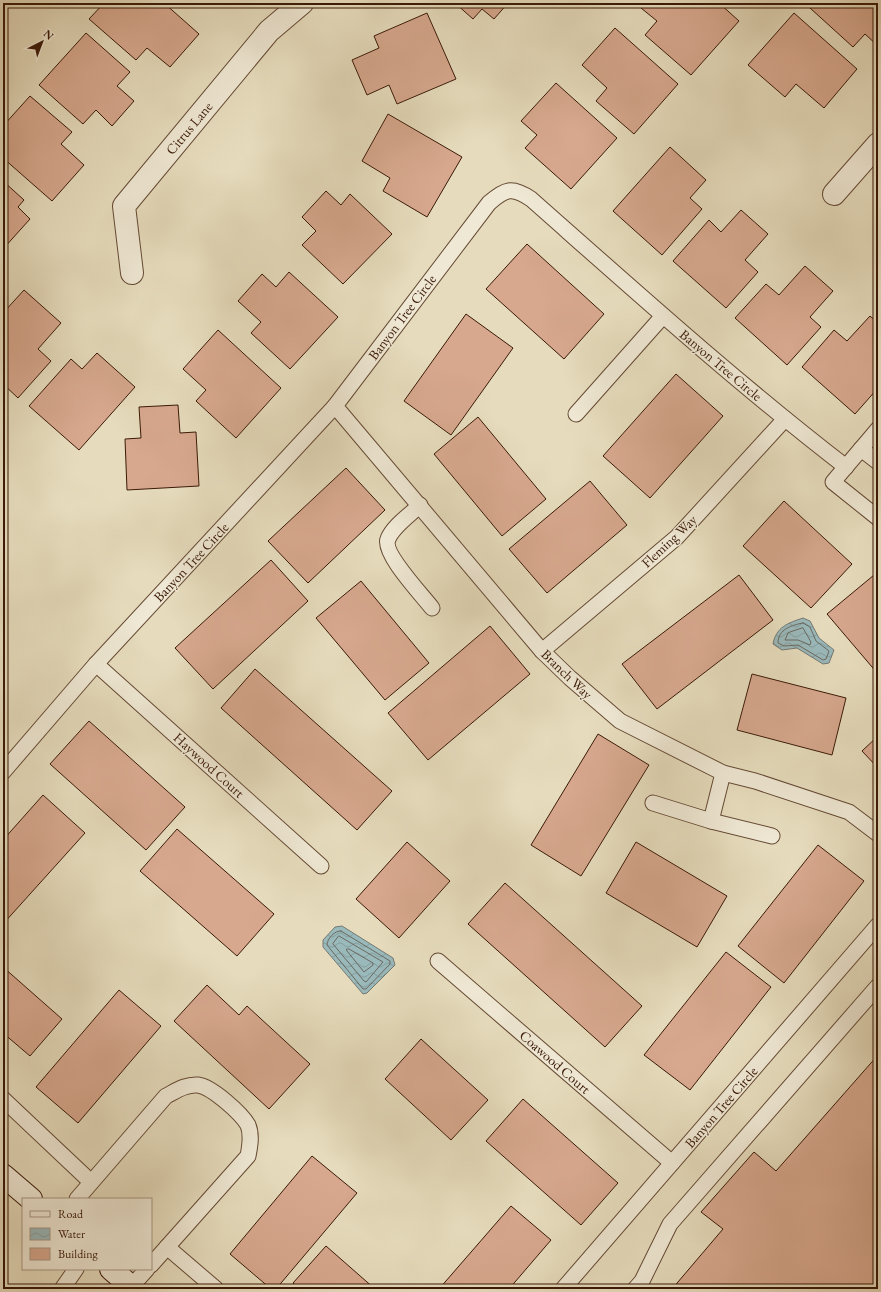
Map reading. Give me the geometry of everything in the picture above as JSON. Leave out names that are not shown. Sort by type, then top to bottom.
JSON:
[{"type":"street","name":"Citrus Lane","points":[[132,273],[124,206],[269,31],[302,3]]},
{"type":"street","points":[[834,194],[878,144]]},
{"type":"street","points":[[3,1175],[30,1198]]},
{"type":"street","points":[[112,1270],[132,1288]]},
{"type":"lane","name":"Banyon Tree Circle","points":[[3,772],[96,664],[335,406],[489,203],[503,191],[519,191],[531,199],[663,316],[785,420],[846,467]]},
{"type":"lane","points":[[576,414],[663,316]]},
{"type":"lane","name":"Branch Way","points":[[335,406],[542,651],[570,678],[620,721],[723,773],[755,781],[849,812],[878,834]]},
{"type":"lane","name":"Fleming Way","points":[[542,651],[677,537],[785,420]]},
{"type":"lane","points":[[878,429],[833,482],[878,518]]},
{"type":"lane","points":[[861,449],[878,462]]},
{"type":"lane","points":[[420,505],[393,531],[387,540],[387,548],[392,558],[432,608]]},
{"type":"lane","name":"Haywood Court","points":[[96,664],[321,866]]},
{"type":"lane","points":[[711,821],[723,773]]},
{"type":"lane","points":[[653,803],[711,821],[772,836]]},
{"type":"lane","name":"Banyon Tree Circle","points":[[564,1289],[878,925]]},
{"type":"lane","name":"Coawood Court","points":[[438,961],[672,1163]]},
{"type":"lane","points":[[635,1289],[642,1281],[670,1224],[878,986]]},
{"type":"lane","points":[[78,1198],[166,1096],[184,1086],[198,1085],[212,1092],[235,1110],[248,1126],[251,1142],[248,1156],[152,1264]]},
{"type":"lane","points":[[3,1100],[92,1182]]},
{"type":"lane","points":[[167,1247],[216,1289]]},
{"type":"lane","points":[[62,1289],[75,1270]]},
{"type":"lane","points":[[132,1288],[146,1270]]},
{"type":"water","points":[[803,618],[810,621],[819,638],[834,650],[829,663],[823,664],[797,648],[782,650],[773,644],[777,633],[784,626]]},
{"type":"water","points":[[342,926],[393,958],[395,965],[367,993],[363,994],[323,947],[323,940],[335,927]]},
{"type":"building","points":[[104,3],[164,3],[199,34],[170,67],[147,48],[136,60],[89,19]]},
{"type":"building","points":[[455,3],[508,3],[494,19],[482,9],[473,19]]},
{"type":"building","points":[[645,3],[719,3],[739,21],[691,75],[645,35],[657,21],[641,8]]},
{"type":"building","points":[[815,3],[878,3],[878,46],[865,34],[853,47],[810,8]]},
{"type":"building","points":[[427,13],[456,79],[397,104],[389,85],[367,95],[352,60],[379,48],[374,36]]},
{"type":"building","points":[[794,13],[857,69],[824,108],[796,84],[785,97],[748,65]]},
{"type":"building","points":[[615,28],[678,84],[634,134],[596,101],[607,88],[582,65]]},
{"type":"building","points":[[86,33],[130,72],[117,86],[134,101],[112,126],[96,110],[83,124],[39,85]]},
{"type":"building","points":[[556,83],[617,138],[571,189],[525,148],[537,135],[521,121]]},
{"type":"building","points":[[30,96],[72,132],[61,144],[84,165],[52,201],[3,158],[3,126]]},
{"type":"building","points":[[388,114],[462,157],[427,217],[383,191],[390,178],[362,161]]},
{"type":"building","points":[[670,147],[706,180],[690,198],[702,209],[662,255],[613,211]]},
{"type":"building","points":[[3,181],[24,200],[18,207],[30,219],[3,249]]},
{"type":"building","points":[[326,191],[341,205],[350,194],[392,234],[343,284],[302,245],[316,231],[302,217]]},
{"type":"building","points":[[741,210],[768,234],[745,260],[758,272],[726,308],[673,261],[709,220],[721,232]]},
{"type":"building","points":[[527,244],[604,314],[564,359],[486,289]]},
{"type":"building","points":[[805,266],[833,291],[810,317],[821,327],[787,365],[735,318],[766,284],[779,295]]},
{"type":"building","points":[[289,272],[338,317],[290,369],[251,333],[261,322],[238,301],[262,274],[276,287]]},
{"type":"building","points":[[24,290],[61,323],[38,349],[51,361],[18,398],[3,384],[3,313]]},
{"type":"building","points":[[466,314],[513,348],[451,435],[404,401]]},
{"type":"building","points":[[870,316],[878,323],[878,369],[875,372],[878,375],[878,388],[855,414],[802,367],[834,330],[847,341]]},
{"type":"building","points":[[218,330],[281,388],[236,438],[196,401],[206,390],[183,369]]},
{"type":"building","points":[[97,353],[135,387],[79,450],[29,406],[71,359],[82,369]]},
{"type":"building","points":[[676,374],[723,416],[650,498],[603,456]]},
{"type":"building","points":[[178,405],[180,433],[196,432],[199,486],[127,490],[125,439],[141,438],[139,407]]},
{"type":"building","points":[[478,417],[546,499],[502,536],[434,454]]},
{"type":"building","points":[[346,468],[385,510],[308,583],[268,541]]},
{"type":"building","points":[[590,481],[627,525],[547,593],[509,549]]},
{"type":"building","points":[[784,501],[852,564],[811,608],[743,546]]},
{"type":"building","points":[[271,560],[308,601],[213,689],[175,648]]},
{"type":"building","points":[[739,575],[773,620],[657,709],[622,664]]},
{"type":"building","points":[[874,575],[878,580],[878,674],[827,614]]},
{"type":"building","points":[[361,581],[429,663],[385,700],[316,618]]},
{"type":"building","points":[[490,626],[530,674],[428,760],[388,713]]},
{"type":"building","points":[[255,669],[392,791],[357,830],[221,708]]},
{"type":"building","points":[[752,674],[846,698],[832,755],[737,730]]},
{"type":"building","points":[[89,721],[185,807],[146,850],[50,764]]},
{"type":"building","points":[[598,734],[649,765],[581,876],[531,845]]},
{"type":"building","points":[[878,736],[878,768],[862,751]]},
{"type":"building","points":[[43,795],[85,833],[3,924],[3,840]]},
{"type":"building","points":[[177,829],[274,914],[237,956],[140,871]]},
{"type":"building","points":[[407,842],[450,881],[399,938],[356,899]]},
{"type":"building","points":[[636,842],[727,896],[697,947],[606,893]]},
{"type":"building","points":[[818,845],[864,881],[784,983],[738,946]]},
{"type":"building","points":[[505,883],[642,1006],[605,1047],[468,924]]},
{"type":"building","points":[[726,952],[771,987],[690,1090],[644,1055]]},
{"type":"building","points":[[3,967],[62,1019],[30,1056],[3,1033]]},
{"type":"building","points":[[207,985],[239,1015],[247,1006],[310,1064],[269,1109],[174,1021]]},
{"type":"building","points":[[119,990],[161,1026],[78,1123],[36,1087]]},
{"type":"building","points":[[421,1039],[488,1100],[451,1140],[385,1079]]},
{"type":"building","points":[[878,1055],[878,1289],[672,1289],[723,1229],[701,1212],[754,1152],[776,1171]]},
{"type":"building","points":[[523,1099],[618,1183],[581,1225],[486,1141]]},
{"type":"building","points":[[312,1156],[357,1193],[276,1289],[271,1289],[230,1254]]},
{"type":"building","points":[[511,1206],[551,1240],[509,1289],[439,1289]]},
{"type":"building","points":[[326,1246],[375,1289],[300,1289],[293,1283]]}]
